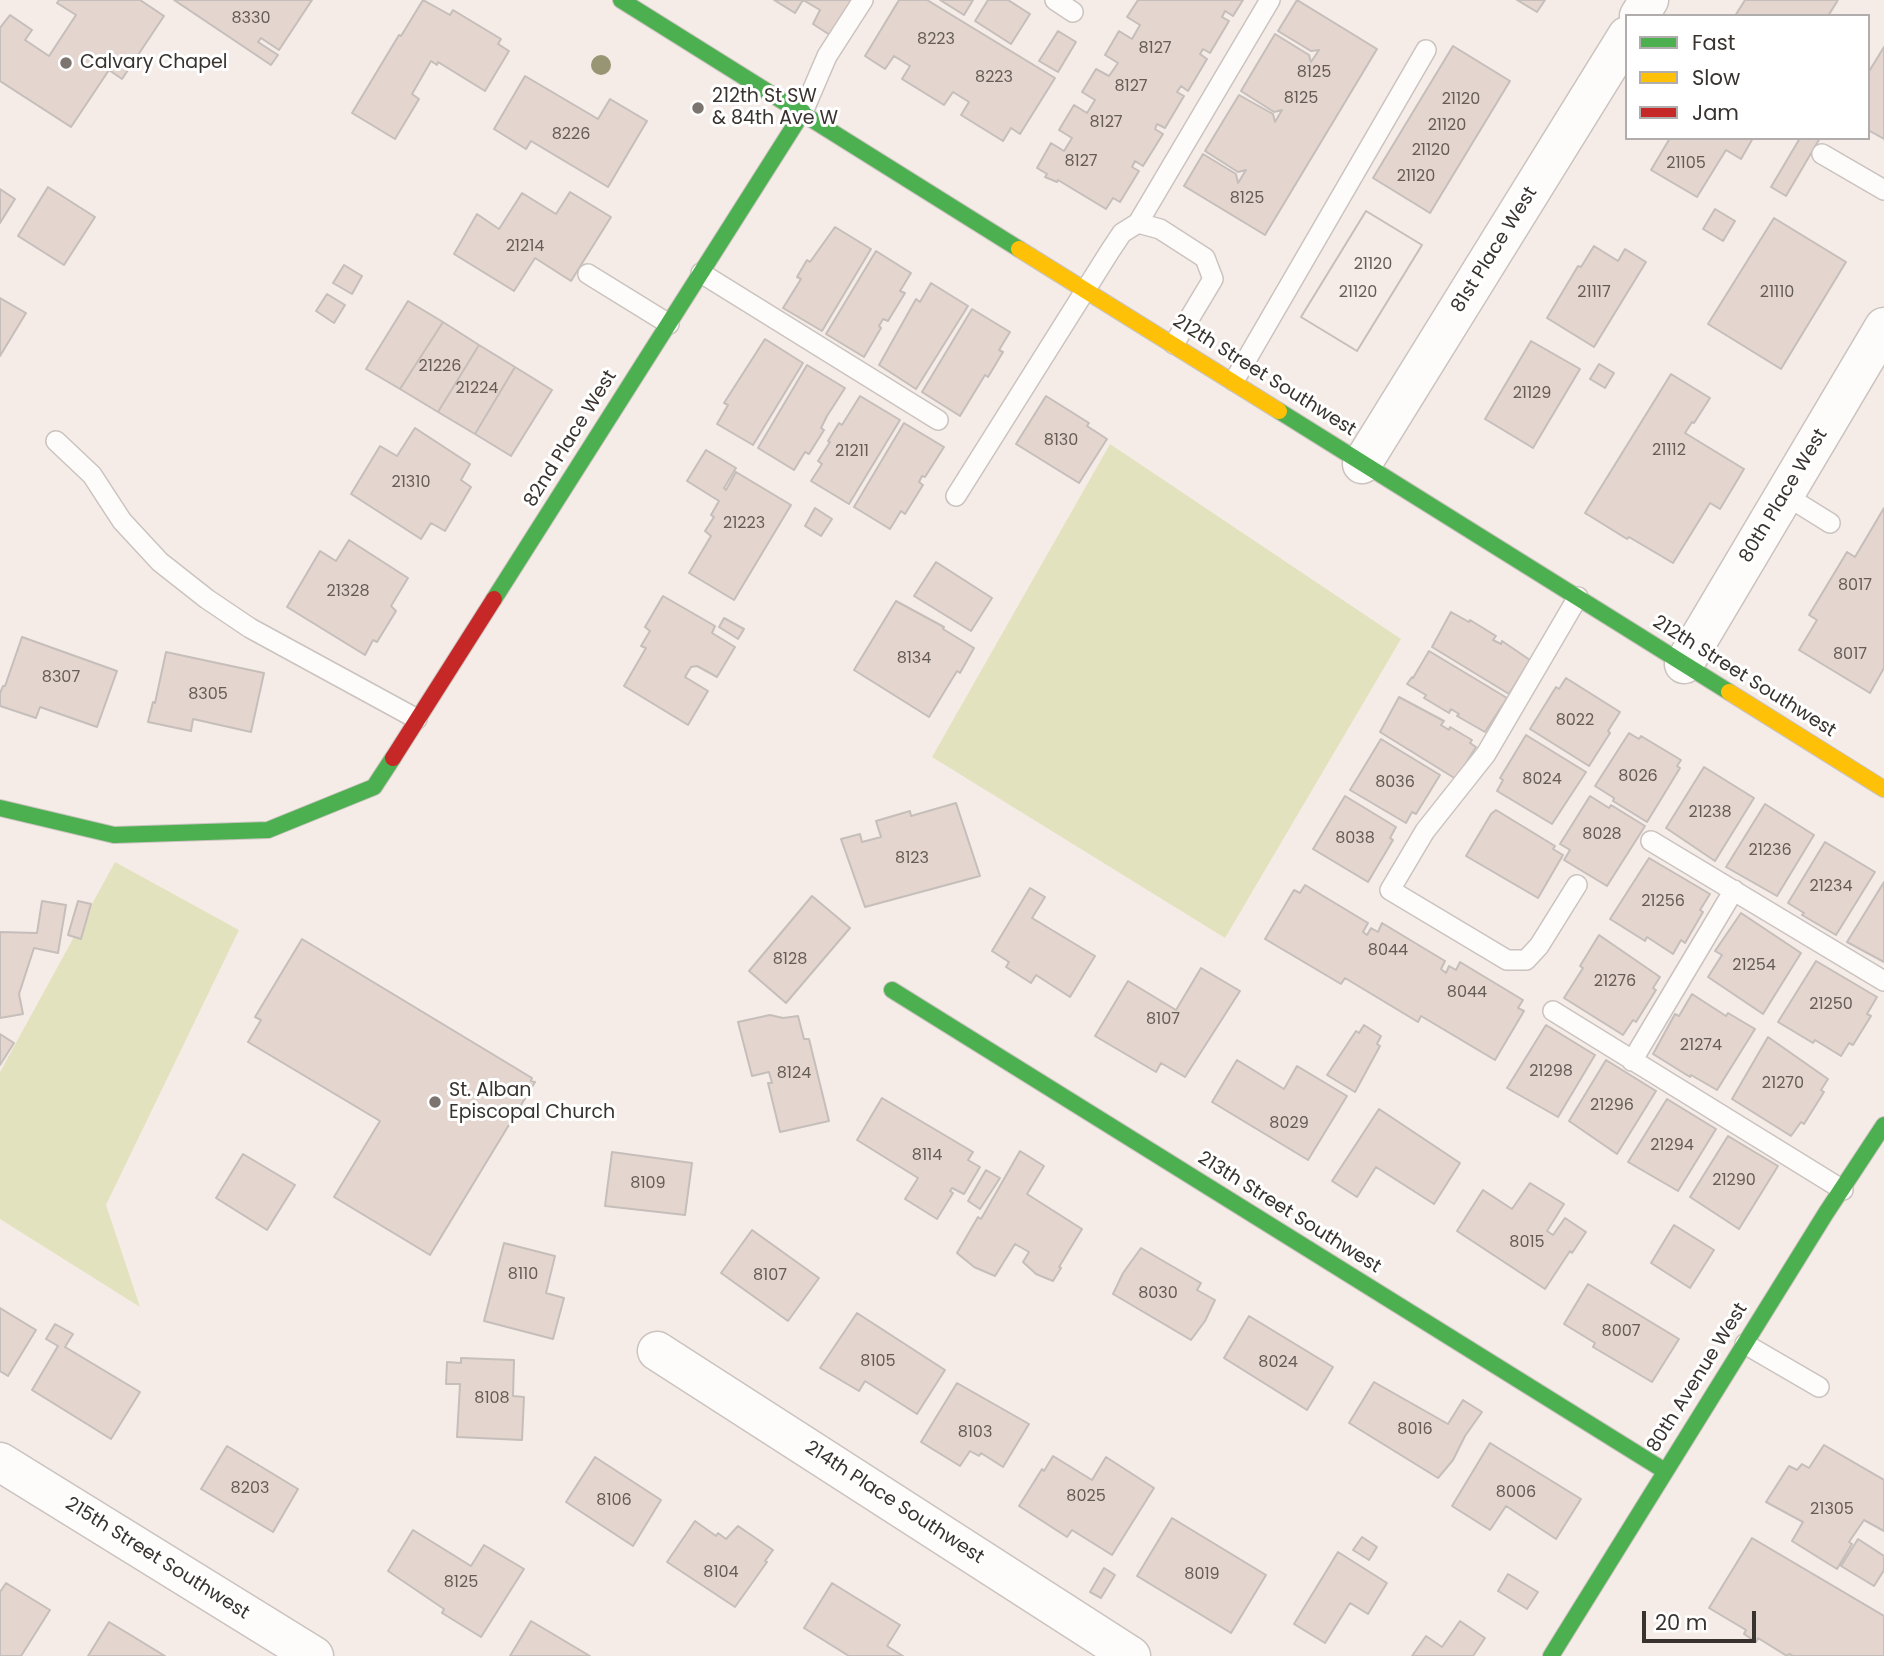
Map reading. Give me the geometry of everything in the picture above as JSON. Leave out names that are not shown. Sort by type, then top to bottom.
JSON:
[{"type":"street","name":"212th Street Southwest","points":[[621,0],[1884,789]]},
{"type":"street","name":"81st Place West","points":[[1362,464],[1625,39]]},
{"type":"street","name":"82nd Place West","points":[[0,808],[114,835],[268,830],[374,787],[803,112]]},
{"type":"street","name":"80th Place West","points":[[1684,664],[1884,327]]},
{"type":"street","name":"213th Street Southwest","points":[[892,990],[1665,1471]]},
{"type":"street","name":"80th Avenue West","points":[[1552,1656],[1826,1213],[1884,1125]]},
{"type":"street","name":"214th Place Southwest","points":[[657,1351],[1131,1656]]},
{"type":"street","name":"215th Street Southwest","points":[[0,1462],[314,1656]]},
{"type":"lane","points":[[803,112],[827,56],[863,0]]},
{"type":"lane","points":[[1055,0],[1073,12]]},
{"type":"lane","points":[[956,496],[1122,233],[1138,223],[1270,0]]},
{"type":"lane","points":[[1234,381],[1426,50]]},
{"type":"lane","points":[[1822,154],[1884,190]]},
{"type":"lane","points":[[1138,223],[1160,229],[1205,258],[1213,279],[1174,344]]},
{"type":"lane","points":[[701,273],[938,420]]},
{"type":"lane","points":[[588,275],[668,324]]},
{"type":"lane","points":[[56,441],[92,475],[122,521],[160,562],[207,599],[250,628],[417,719]]},
{"type":"lane","points":[[1785,495],[1830,523]]},
{"type":"lane","points":[[1577,885],[1539,946],[1526,960],[1507,960],[1390,890],[1424,831],[1486,754],[1578,597]]},
{"type":"lane","points":[[1651,841],[1884,982]]},
{"type":"lane","points":[[1632,1061],[1734,890]]},
{"type":"lane","points":[[1553,1011],[1843,1190]]},
{"type":"lane","points":[[1745,1344],[1819,1387]]},
{"type":"green space","points":[[1110,444],[1401,639],[1225,938],[932,757]]},
{"type":"green space","points":[[115,862],[239,930],[106,1205],[140,1307],[0,1219],[0,1072]]},
{"type":"building","name":"Calvary Chapel","points":[[59,0],[140,0],[164,16],[122,79],[109,70],[71,127],[0,81],[0,28],[10,15],[32,30],[25,40],[49,56],[76,15],[57,3]]},
{"type":"building","name":"Calvary Chapel","points":[[174,0],[312,0],[279,50],[261,38],[258,42],[278,55],[271,65]]},
{"type":"building","points":[[423,0],[450,15],[453,10],[501,39],[498,44],[509,51],[485,91],[438,62],[437,65],[431,61],[412,94],[419,99],[395,139],[352,113]]},
{"type":"building","points":[[774,0],[803,0],[795,13]]},
{"type":"building","points":[[803,0],[856,0],[833,37],[813,24],[820,10]]},
{"type":"building","points":[[899,0],[927,0],[1055,78],[1020,134],[1011,128],[1003,141],[961,115],[969,102],[953,92],[944,105],[902,79],[910,66],[894,56],[885,69],[865,56]]},
{"type":"building","points":[[940,0],[973,0],[964,15]]},
{"type":"building","points":[[988,0],[1008,0],[1030,14],[1011,44],[975,21]]},
{"type":"building","points":[[1138,0],[1243,0],[1233,16],[1225,11],[1222,17],[1229,21],[1210,53],[1203,49],[1200,54],[1207,59],[1188,91],[1181,86],[1177,92],[1184,96],[1165,128],[1157,124],[1155,129],[1163,134],[1143,166],[1135,161],[1132,167],[1139,171],[1120,202],[1113,198],[1106,209],[1058,180],[1057,182],[1045,177],[1047,174],[1037,168],[1051,143],[1064,151],[1072,138],[1059,130],[1074,105],[1087,113],[1095,100],[1082,92],[1096,69],[1109,76],[1118,63],[1105,55],[1119,31],[1132,39],[1140,25],[1127,17]]},
{"type":"building","points":[[1297,0],[1377,49],[1265,235],[1184,186],[1203,154],[1236,174],[1238,183],[1246,170],[1238,172],[1205,151],[1239,95],[1273,114],[1275,122],[1282,110],[1274,112],[1241,91],[1275,34],[1309,55],[1311,62],[1319,50],[1311,51],[1278,31]]},
{"type":"building","points":[[1517,0],[1545,0],[1537,12]]},
{"type":"building","points":[[1745,0],[1838,0],[1829,14],[1736,14]]},
{"type":"building","points":[[1058,31],[1076,42],[1058,72],[1039,61]]},
{"type":"building","points":[[1453,46],[1510,81],[1430,213],[1373,178]]},
{"type":"building","points":[[1884,47],[1884,139],[1870,131],[1870,70]]},
{"type":"building","points":[[525,76],[598,119],[610,99],[647,121],[608,187],[531,141],[526,149],[494,129]]},
{"type":"building","points":[[1669,140],[1752,140],[1741,159],[1726,150],[1697,197],[1651,170]]},
{"type":"building","points":[[1799,140],[1819,140],[1786,196],[1771,187]]},
{"type":"building","points":[[48,187],[95,217],[64,265],[18,236]]},
{"type":"building","points":[[0,189],[15,199],[0,223]]},
{"type":"building","points":[[570,192],[611,217],[571,281],[535,258],[514,291],[454,254],[477,214],[499,229],[522,193],[556,214]]},
{"type":"building","points":[[1715,209],[1735,221],[1723,241],[1703,229]]},
{"type":"building","points":[[1366,211],[1422,245],[1357,351],[1301,317]]},
{"type":"building","points":[[1366,211],[1422,245],[1357,351],[1301,317]]},
{"type":"building","points":[[1774,218],[1846,262],[1781,369],[1708,324]]},
{"type":"building","points":[[835,227],[871,249],[822,331],[783,308],[801,279],[797,277],[807,260],[810,262]]},
{"type":"building","points":[[1594,246],[1618,261],[1625,249],[1646,262],[1594,347],[1547,318],[1578,266],[1581,267]]},
{"type":"building","points":[[876,251],[911,273],[900,291],[905,293],[888,321],[883,319],[879,326],[881,328],[864,357],[826,334]]},
{"type":"building","points":[[344,265],[362,276],[352,294],[333,283]]},
{"type":"building","points":[[931,283],[968,306],[916,389],[879,365],[916,299],[920,302]]},
{"type":"building","points":[[327,294],[345,305],[334,323],[316,311]]},
{"type":"building","points":[[0,298],[26,313],[0,356]]},
{"type":"building","points":[[408,301],[443,322],[400,389],[366,369]]},
{"type":"building","points":[[972,309],[1010,332],[999,350],[1003,352],[988,377],[985,375],[960,416],[922,392]]},
{"type":"building","points":[[443,322],[479,345],[438,412],[400,389]]},
{"type":"building","points":[[765,339],[803,363],[753,445],[717,424],[728,405],[724,403]]},
{"type":"building","points":[[1531,341],[1580,369],[1533,448],[1485,419]]},
{"type":"building","points":[[479,345],[515,367],[475,434],[438,412]]},
{"type":"building","points":[[1599,364],[1614,373],[1605,388],[1590,379]]},
{"type":"building","points":[[807,365],[845,388],[821,428],[824,430],[809,454],[805,452],[794,470],[758,448]]},
{"type":"building","points":[[515,367],[552,390],[511,456],[475,434]]},
{"type":"building","points":[[1671,374],[1710,398],[1685,433],[1744,469],[1720,509],[1710,503],[1673,563],[1585,513]]},
{"type":"building","points":[[860,396],[900,420],[849,504],[811,481],[822,464],[818,461],[830,442],[828,441],[839,423],[842,425]]},
{"type":"building","points":[[1046,396],[1089,423],[1087,426],[1107,439],[1079,483],[1016,444]]},
{"type":"building","points":[[904,423],[944,447],[925,477],[922,476],[919,482],[923,485],[905,514],[901,511],[890,529],[854,507]]},
{"type":"building","points":[[415,428],[470,464],[461,480],[471,487],[445,531],[431,523],[421,539],[351,494],[380,446],[397,456]]},
{"type":"building","points":[[706,450],[736,468],[724,488],[726,490],[736,472],[791,505],[734,600],[689,573],[711,536],[705,531],[714,517],[711,515],[719,501],[687,481]]},
{"type":"building","points":[[815,508],[832,519],[821,536],[805,526]]},
{"type":"building","points":[[1884,508],[1884,668],[1870,693],[1799,650],[1817,620],[1809,615],[1847,552],[1855,557]]},
{"type":"building","points":[[349,540],[408,578],[391,606],[396,611],[377,642],[373,640],[365,655],[287,607],[320,551],[336,561]]},
{"type":"building","points":[[936,562],[992,598],[971,631],[914,596]]},
{"type":"building","points":[[663,596],[715,626],[712,633],[735,647],[717,677],[697,666],[691,667],[685,677],[708,691],[688,725],[624,686],[646,648],[641,646],[650,631],[645,627]]},
{"type":"building","points":[[896,601],[944,627],[943,629],[974,648],[929,717],[854,670]]},
{"type":"building","points":[[1451,612],[1469,622],[1470,620],[1496,636],[1493,640],[1501,644],[1502,641],[1530,660],[1509,694],[1432,647]]},
{"type":"building","points":[[724,618],[744,629],[738,639],[719,627]]},
{"type":"building","points":[[22,637],[117,671],[97,727],[40,707],[36,718],[0,706],[0,693]]},
{"type":"building","points":[[1429,651],[1507,698],[1485,732],[1457,716],[1459,714],[1451,709],[1449,713],[1424,698],[1426,695],[1407,684]]},
{"type":"building","points":[[166,652],[264,673],[251,732],[193,719],[191,731],[148,722]]},
{"type":"building","points":[[1566,678],[1620,712],[1589,766],[1530,729],[1556,687],[1559,689]]},
{"type":"building","points":[[1399,697],[1444,721],[1441,725],[1449,730],[1450,727],[1472,740],[1470,743],[1476,747],[1456,779],[1380,732]]},
{"type":"building","points":[[1629,733],[1639,739],[1641,736],[1681,760],[1677,766],[1680,768],[1647,822],[1595,786]]},
{"type":"building","points":[[1526,735],[1586,772],[1552,824],[1497,791],[1503,780],[1500,778]]},
{"type":"building","points":[[1381,739],[1440,775],[1416,814],[1412,812],[1406,823],[1350,790]]},
{"type":"building","points":[[1704,767],[1754,798],[1715,861],[1666,828]]},
{"type":"building","points":[[1345,796],[1396,827],[1390,838],[1393,840],[1368,882],[1313,849]]},
{"type":"building","points":[[1590,796],[1609,808],[1611,805],[1645,826],[1607,886],[1564,860],[1570,850],[1560,844]]},
{"type":"building","points":[[956,803],[980,876],[865,907],[841,839],[860,834],[862,842],[881,837],[876,821],[910,811],[911,816]]},
{"type":"building","points":[[1765,804],[1814,835],[1777,896],[1726,867]]},
{"type":"building","points":[[1496,810],[1555,846],[1553,849],[1563,855],[1538,898],[1466,856]]},
{"type":"building","points":[[1825,842],[1875,872],[1836,935],[1802,915],[1804,913],[1788,903]]},
{"type":"building","points":[[1649,858],[1710,894],[1685,943],[1681,940],[1673,954],[1647,937],[1645,941],[1610,919]]},
{"type":"building","points":[[1884,882],[1884,962],[1847,942]]},
{"type":"building","points":[[1305,885],[1368,923],[1363,932],[1367,935],[1371,928],[1378,932],[1382,923],[1445,961],[1441,969],[1446,973],[1449,966],[1456,970],[1460,962],[1523,1000],[1518,1008],[1524,1011],[1495,1060],[1421,1016],[1418,1022],[1345,978],[1341,984],[1265,939],[1294,890],[1300,893]]},
{"type":"building","points":[[1030,888],[1045,897],[1032,918],[1095,956],[1070,997],[1036,975],[1031,983],[1006,967],[1009,962],[992,951]]},
{"type":"building","points":[[812,896],[850,928],[786,1003],[749,971]]},
{"type":"building","points":[[42,901],[66,905],[58,953],[34,948],[19,994],[23,1014],[0,1018],[0,932],[37,933]]},
{"type":"building","points":[[78,901],[91,904],[81,939],[68,935]]},
{"type":"building","points":[[1741,913],[1801,953],[1763,1014],[1708,977],[1722,955],[1715,951]]},
{"type":"building","points":[[1599,935],[1660,977],[1653,988],[1656,990],[1636,1022],[1633,1020],[1623,1035],[1564,998]]},
{"type":"building","name":"St. Alban Episcopal Church","points":[[302,939],[535,1082],[430,1255],[334,1197],[380,1121],[248,1042],[261,1020],[255,1017]]},
{"type":"building","points":[[1816,961],[1877,997],[1867,1014],[1871,1016],[1853,1045],[1849,1043],[1841,1056],[1778,1022]]},
{"type":"building","points":[[1201,968],[1240,991],[1185,1077],[1161,1063],[1156,1072],[1095,1036],[1128,981],[1176,1010]]},
{"type":"building","points":[[1692,994],[1726,1016],[1728,1013],[1755,1029],[1717,1090],[1653,1054],[1675,1014],[1679,1016]]},
{"type":"building","points":[[770,1015],[783,1018],[798,1016],[804,1039],[809,1039],[829,1121],[780,1132],[768,1083],[772,1083],[769,1072],[752,1076],[738,1022]]},
{"type":"building","points":[[1364,1025],[1381,1036],[1377,1044],[1380,1046],[1355,1092],[1327,1075],[1356,1031],[1359,1033]]},
{"type":"building","points":[[1546,1025],[1595,1055],[1558,1117],[1507,1088]]},
{"type":"building","points":[[0,1034],[14,1043],[0,1065]]},
{"type":"building","points":[[1768,1037],[1828,1079],[1821,1090],[1824,1092],[1804,1124],[1801,1122],[1791,1136],[1732,1099]]},
{"type":"building","points":[[1237,1060],[1284,1089],[1297,1066],[1347,1096],[1308,1160],[1212,1102]]},
{"type":"building","points":[[1606,1060],[1656,1091],[1617,1154],[1569,1121]]},
{"type":"building","points":[[882,1098],[973,1152],[968,1160],[980,1167],[964,1194],[952,1188],[950,1191],[953,1193],[937,1219],[905,1199],[918,1178],[857,1140]]},
{"type":"building","points":[[1667,1099],[1716,1129],[1678,1191],[1628,1162]]},
{"type":"building","points":[[1379,1109],[1460,1163],[1434,1204],[1376,1167],[1357,1197],[1332,1181]]},
{"type":"building","points":[[1728,1136],[1778,1166],[1739,1229],[1690,1197]]},
{"type":"building","points":[[1020,1151],[1044,1166],[1027,1194],[1082,1229],[1053,1281],[1036,1274],[1023,1262],[1029,1252],[1015,1244],[995,1276],[974,1267],[957,1253],[978,1217],[981,1219]]},
{"type":"building","points":[[612,1152],[692,1163],[685,1215],[605,1206]]},
{"type":"building","points":[[243,1154],[295,1185],[267,1230],[216,1198]]},
{"type":"building","points":[[986,1170],[1000,1178],[980,1209],[968,1201]]},
{"type":"building","points":[[1530,1183],[1564,1204],[1547,1231],[1553,1235],[1565,1218],[1586,1232],[1545,1289],[1457,1231],[1483,1190],[1512,1209]]},
{"type":"building","points":[[1674,1225],[1714,1250],[1690,1288],[1651,1263]]},
{"type":"building","points":[[752,1230],[819,1278],[788,1321],[721,1273]]},
{"type":"building","points":[[504,1243],[555,1256],[546,1293],[564,1298],[553,1339],[484,1321]]},
{"type":"building","points":[[1141,1248],[1201,1283],[1197,1290],[1215,1300],[1205,1321],[1191,1340],[1113,1294],[1123,1273]]},
{"type":"building","points":[[1588,1284],[1679,1339],[1652,1382],[1593,1347],[1595,1343],[1564,1324]]},
{"type":"building","points":[[0,1308],[36,1330],[8,1376],[0,1371]]},
{"type":"building","points":[[857,1313],[945,1370],[917,1414],[865,1381],[859,1391],[820,1368]]},
{"type":"building","points":[[1249,1316],[1333,1367],[1307,1410],[1224,1358]]},
{"type":"building","points":[[55,1324],[73,1334],[65,1347],[140,1392],[111,1439],[32,1390],[58,1346],[46,1339]]},
{"type":"building","points":[[461,1358],[514,1360],[513,1396],[524,1397],[522,1440],[457,1437],[460,1384],[446,1384],[447,1362],[461,1363]]},
{"type":"building","points":[[1374,1382],[1448,1424],[1463,1400],[1482,1412],[1465,1436],[1453,1460],[1438,1478],[1349,1423]]},
{"type":"building","points":[[957,1383],[1029,1424],[1003,1467],[981,1453],[979,1456],[970,1451],[960,1466],[921,1442]]},
{"type":"building","points":[[1490,1443],[1581,1499],[1556,1539],[1506,1506],[1490,1530],[1452,1506]]},
{"type":"building","points":[[1824,1445],[1884,1480],[1884,1531],[1864,1520],[1849,1542],[1852,1544],[1837,1569],[1792,1541],[1803,1522],[1766,1502],[1789,1466],[1797,1470],[1802,1464],[1809,1468]]},
{"type":"building","points":[[227,1446],[298,1489],[273,1532],[201,1489]]},
{"type":"building","points":[[1053,1456],[1092,1480],[1106,1457],[1154,1488],[1112,1555],[1072,1530],[1067,1537],[1019,1506]]},
{"type":"building","points":[[595,1457],[661,1500],[633,1546],[566,1502]]},
{"type":"building","points":[[1172,1518],[1266,1575],[1231,1633],[1137,1576]]},
{"type":"building","points":[[695,1521],[716,1536],[718,1533],[726,1539],[738,1526],[773,1550],[735,1607],[667,1562]]},
{"type":"building","points":[[413,1530],[471,1566],[484,1545],[524,1569],[481,1637],[442,1613],[444,1609],[388,1571]]},
{"type":"building","points":[[1362,1537],[1377,1547],[1369,1560],[1353,1550]]},
{"type":"building","points":[[1752,1538],[1884,1616],[1884,1656],[1787,1656],[1758,1638],[1756,1642],[1744,1634],[1746,1630],[1709,1608]]},
{"type":"building","points":[[1858,1539],[1884,1556],[1884,1570],[1874,1586],[1841,1566]]},
{"type":"building","points":[[1338,1552],[1387,1583],[1368,1614],[1350,1603],[1325,1643],[1294,1624]]},
{"type":"building","points":[[1104,1568],[1115,1575],[1101,1598],[1090,1592]]},
{"type":"building","points":[[1508,1574],[1538,1592],[1527,1609],[1498,1591]]},
{"type":"building","points":[[6,1583],[50,1610],[21,1656],[0,1656],[0,1592]]},
{"type":"building","points":[[832,1583],[900,1625],[887,1646],[903,1656],[849,1656],[804,1628]]},
{"type":"building","points":[[531,1621],[590,1656],[510,1656]]},
{"type":"building","points":[[1460,1621],[1485,1638],[1473,1656],[1412,1656],[1426,1636],[1442,1647]]},
{"type":"building","points":[[109,1622],[129,1634],[165,1656],[88,1656]]},
{"type":"traffic: fast","points":[[621,0],[1019,249]]},
{"type":"traffic: fast","points":[[494,599],[803,112]]},
{"type":"traffic: fast","points":[[1279,411],[1729,692]]},
{"type":"traffic: fast","points":[[0,808],[114,835],[268,830],[374,787],[393,758]]},
{"type":"traffic: fast","points":[[892,990],[1665,1471]]},
{"type":"traffic: fast","points":[[1551,1656],[1826,1213],[1884,1125]]},
{"type":"traffic: slow","points":[[1019,249],[1279,411]]},
{"type":"traffic: slow","points":[[1729,692],[1884,789]]},
{"type":"traffic: jam","points":[[393,758],[494,599]]},
{"type":"place","name":"Calvary Chapel","points":[[66,63]]},
{"type":"place","name":"212th St SW & 84th Ave W","points":[[698,108]]},
{"type":"place","name":"St. Alban Episcopal Church","points":[[435,1102]]}]
